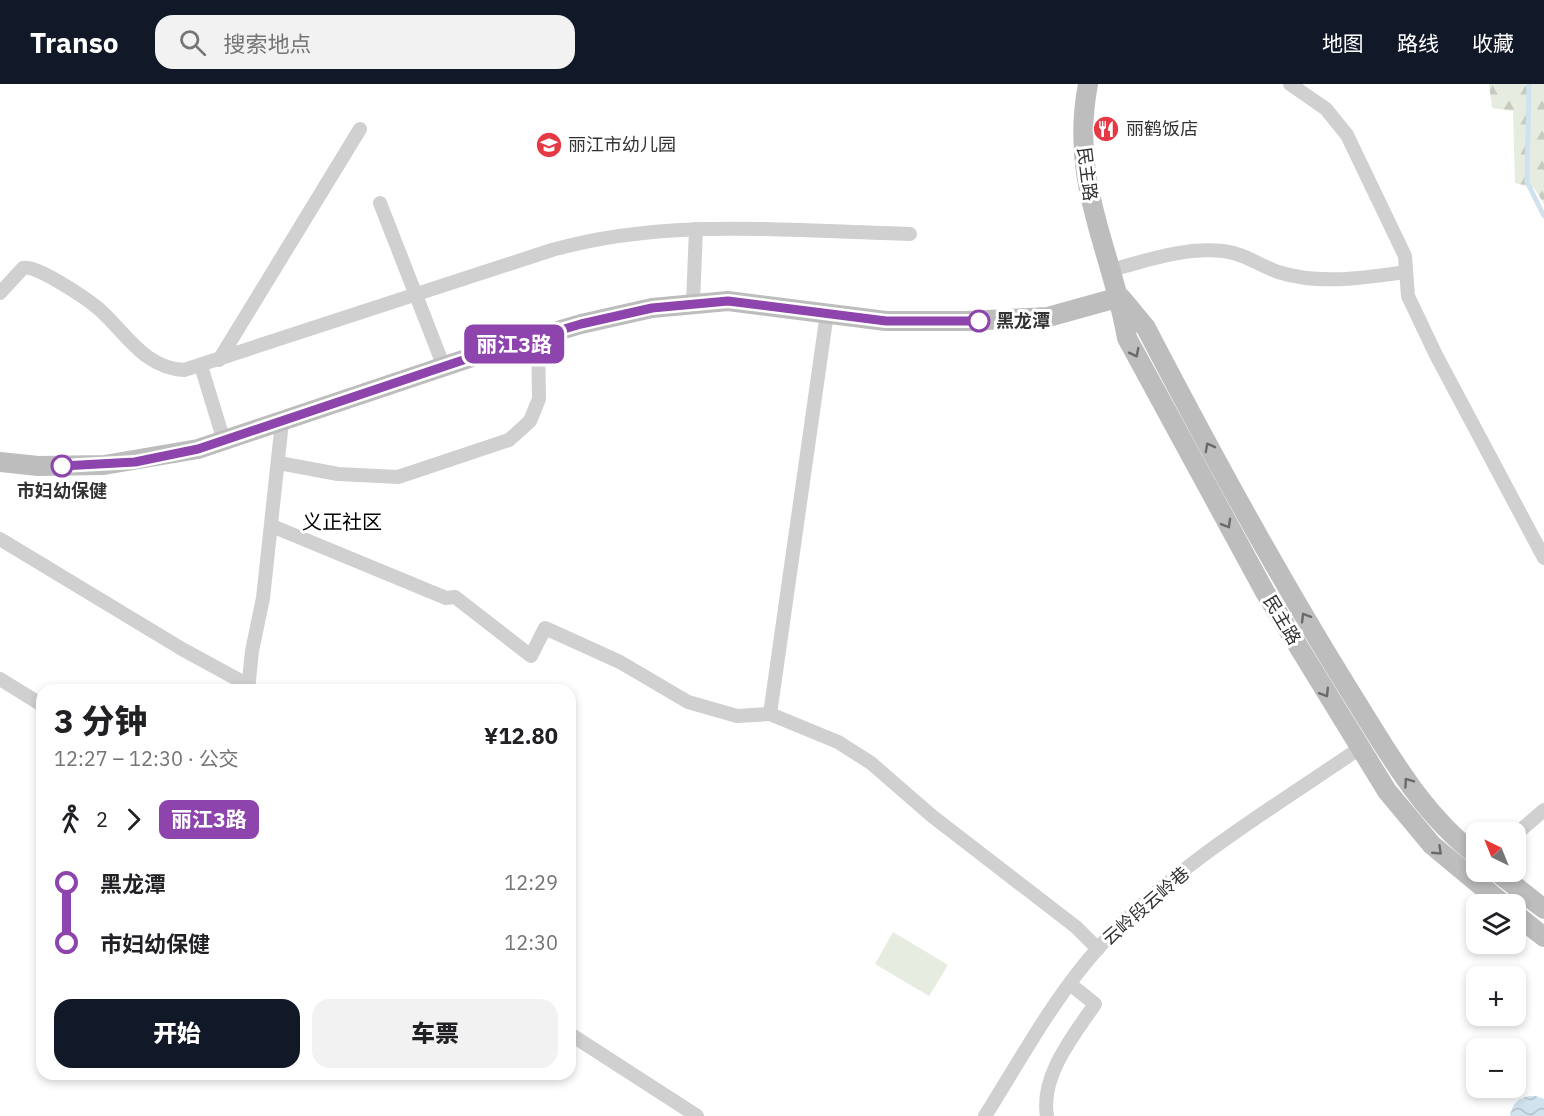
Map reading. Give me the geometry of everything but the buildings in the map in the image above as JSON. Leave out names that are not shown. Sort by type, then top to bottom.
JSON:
[{"type":"main road","name":"民主路","points":[[1088,84],[1082,138],[1086,182],[1094,219],[1120,297],[1127,338],[1265,592],[1387,791],[1415,827],[1451,863],[1490,894]]},
{"type":"main road","name":"民主路","points":[[1120,297],[1146,328],[1278,571],[1405,779],[1436,818],[1466,846]]},
{"type":"main road","points":[[0,462],[38,466],[104,465],[167,456],[224,441],[538,337],[616,315],[693,303],[728,301],[886,321],[1007,320],[1048,317],[1120,297]]},
{"type":"main road","points":[[1510,882],[1544,909]]},
{"type":"main road","points":[[1526,923],[1544,937]]},
{"type":"street","points":[[1290,84],[1326,109],[1347,135],[1404,256],[1408,296],[1436,355],[1544,558]]},
{"type":"street","points":[[219,360],[360,129]]},
{"type":"street","points":[[380,203],[444,367]]},
{"type":"street","points":[[693,303],[696,229]]},
{"type":"street","points":[[0,293],[23,268],[37,268],[99,309],[135,347],[157,363],[174,370],[201,366],[579,242],[633,232],[696,229],[910,234]]},
{"type":"street","points":[[1111,270],[1179,252],[1209,250],[1236,253],[1278,272],[1299,276],[1362,278],[1405,272]]},
{"type":"street","points":[[770,714],[827,313]]},
{"type":"street","points":[[279,463],[338,474],[398,477],[509,440],[530,421],[539,399],[538,337]]},
{"type":"street","points":[[201,366],[224,441]]},
{"type":"street","points":[[248,684],[252,651],[263,598],[282,422]]},
{"type":"street","points":[[272,526],[446,597],[455,597],[531,656],[545,628],[620,662],[688,702],[737,717],[770,714],[838,742],[871,763],[957,836],[1076,927],[1098,949]]},
{"type":"street","points":[[0,538],[241,684]]},
{"type":"street","points":[[0,679],[36,701]]},
{"type":"street","name":"云岭段云岭巷","points":[[985,1116],[1070,984],[1098,949],[1147,901],[1220,844],[1360,748]]},
{"type":"street","points":[[1526,826],[1544,810]]},
{"type":"street","points":[[1047,1116],[1048,1086],[1071,1040],[1095,1004],[1070,984]]},
{"type":"street","points":[[576,1038],[697,1116]]},
{"type":"green space","points":[[1489,84],[1544,84],[1544,204],[1534,188],[1515,183],[1513,111],[1492,108]]},
{"type":"green space","points":[[893,932],[948,965],[929,996],[875,964]]},
{"type":"water","points":[[1536,1096],[1544,1099],[1544,1116],[1510,1116],[1515,1103],[1526,1097]]},
{"type":"waterway","points":[[1529,84],[1527,182],[1544,216]]},
{"type":"bus line","name":"丽江3路","points":[[62,466],[135,462],[198,449],[493,350],[581,324],[652,308],[728,301],[886,321],[979,321]]},
{"type":"place","name":"丽鹤饭店","points":[[1106,129]]},
{"type":"place","name":"丽江市幼儿园","points":[[549,145]]},
{"type":"place","name":"黑龙潭","points":[[979,321]]},
{"type":"place","name":"市妇幼保健","points":[[62,466]]},
{"type":"district","name":"义正社区","points":[[342,522]]}]
